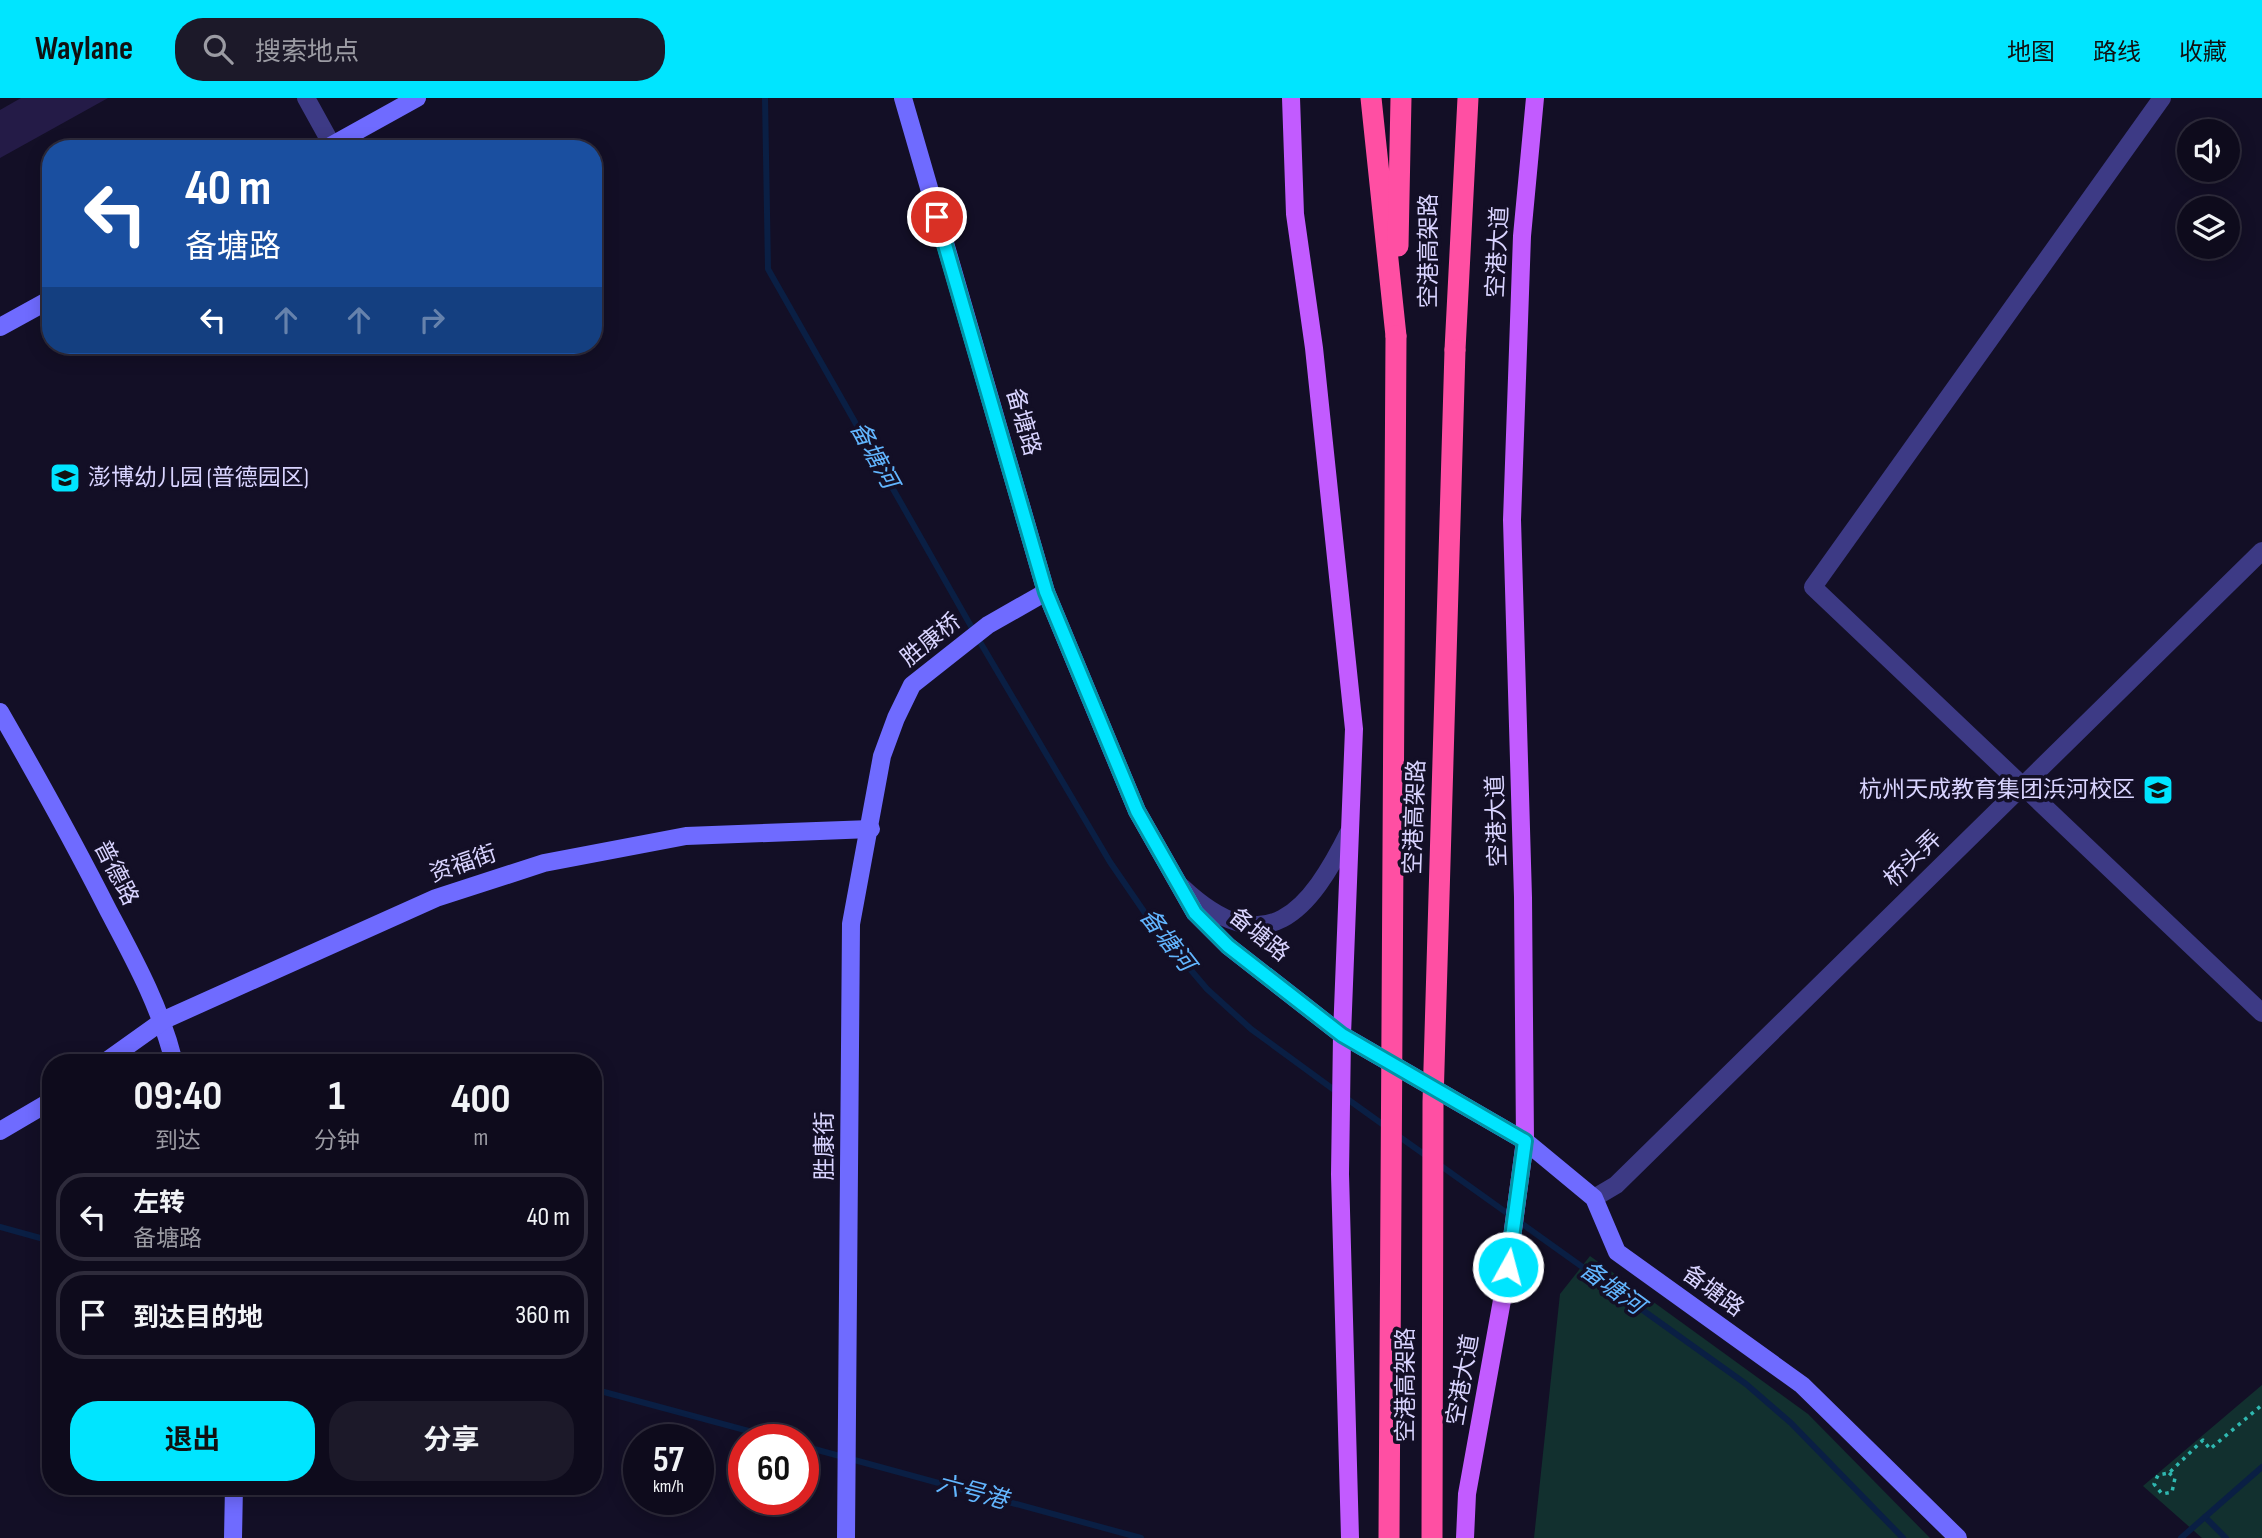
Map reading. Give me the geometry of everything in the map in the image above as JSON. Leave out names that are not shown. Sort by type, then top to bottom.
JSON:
[{"type":"highway","points":[[1371,98],[1396,336]]},
{"type":"highway","name":"空港高架路","points":[[1389,1538],[1396,336],[1401,98]]},
{"type":"highway","name":"空港高架路","points":[[1432,1538],[1433,1102],[1455,350],[1457,98]]},
{"type":"highway","points":[[1455,350],[1468,98]]},
{"type":"main road","points":[[1291,98],[1295,214],[1314,348],[1354,729],[1342,1035],[1340,1174],[1350,1538]]},
{"type":"main road","name":"空港大道","points":[[1465,1538],[1467,1494],[1508,1267],[1525,1141],[1523,897],[1513,520],[1522,236],[1535,98]]},
{"type":"street","points":[[306,98],[326,140]]},
{"type":"street","points":[[342,140],[417,98]]},
{"type":"street","name":"备塘路","points":[[902,98],[1046,592],[1137,811],[1195,913],[1228,946],[1342,1035],[1525,1141],[1594,1198],[1617,1252],[1802,1385],[1958,1538]]},
{"type":"street","points":[[2162,98],[1813,587],[2262,1013]]},
{"type":"street","points":[[0,327],[42,304]]},
{"type":"street","name":"桥头弄","points":[[1594,1198],[1616,1185],[2262,551]]},
{"type":"street","name":"胜康桥","points":[[882,757],[895,718],[912,685],[988,625],[1046,592]]},
{"type":"street","name":"普德路","points":[[0,712],[54,805],[164,1020],[172,1054]]},
{"type":"street","name":"胜康街","points":[[846,1538],[851,924],[871,829],[882,757]]},
{"type":"street","name":"资福街","points":[[116,1054],[164,1020],[436,898],[544,863],[686,836],[871,829]]},
{"type":"street","points":[[1173,878],[1199,903],[1233,923],[1267,924],[1292,915],[1312,895],[1329,873],[1350,830]]},
{"type":"street","points":[[0,1131],[42,1106]]},
{"type":"street","points":[[233,1538],[234,1495]]},
{"type":"path","points":[[2169,1473],[2175,1478],[2176,1486],[2169,1493],[2162,1494],[2155,1488],[2154,1481],[2162,1473],[2169,1473],[2203,1440],[2210,1449],[2262,1405]]},
{"type":"green space","points":[[1590,1256],[1808,1414],[1930,1538],[1534,1538],[1560,1294]]},
{"type":"green space","points":[[2262,1385],[2262,1538],[2202,1538],[2143,1486]]},
{"type":"building","points":[[21,98],[108,98],[0,158],[0,110]]},
{"type":"waterway","name":"备塘河","points":[[765,98],[768,269],[980,642],[1110,862],[1156,929],[1207,989],[1251,1029],[1337,1092]]},
{"type":"waterway","name":"备塘河","points":[[1346,1098],[1385,1126]]},
{"type":"waterway","name":"备塘河","points":[[1397,1135],[1428,1157]]},
{"type":"waterway","name":"备塘河","points":[[1437,1163],[1746,1384],[1791,1423],[1903,1538]]},
{"type":"waterway","name":"六号港","points":[[0,1227],[42,1239]]},
{"type":"waterway","name":"六号港","points":[[602,1391],[728,1425]]},
{"type":"waterway","name":"六号港","points":[[819,1450],[1141,1538]]},
{"type":"waterway","name":"六号港","points":[[2181,1538],[2262,1467]]},
{"type":"waterway","points":[[2205,1517],[2226,1538]]},
{"type":"place","name":"澎博幼儿园 (普德园区)","points":[[65,478]]},
{"type":"place","name":"杭州天成教育集团浜河校区","points":[[2158,790]]},
{"type":"route","points":[[937,217],[1046,592],[1137,811],[1173,878],[1195,913],[1228,946],[1287,989],[1342,1035],[1525,1141],[1508,1267]]}]
